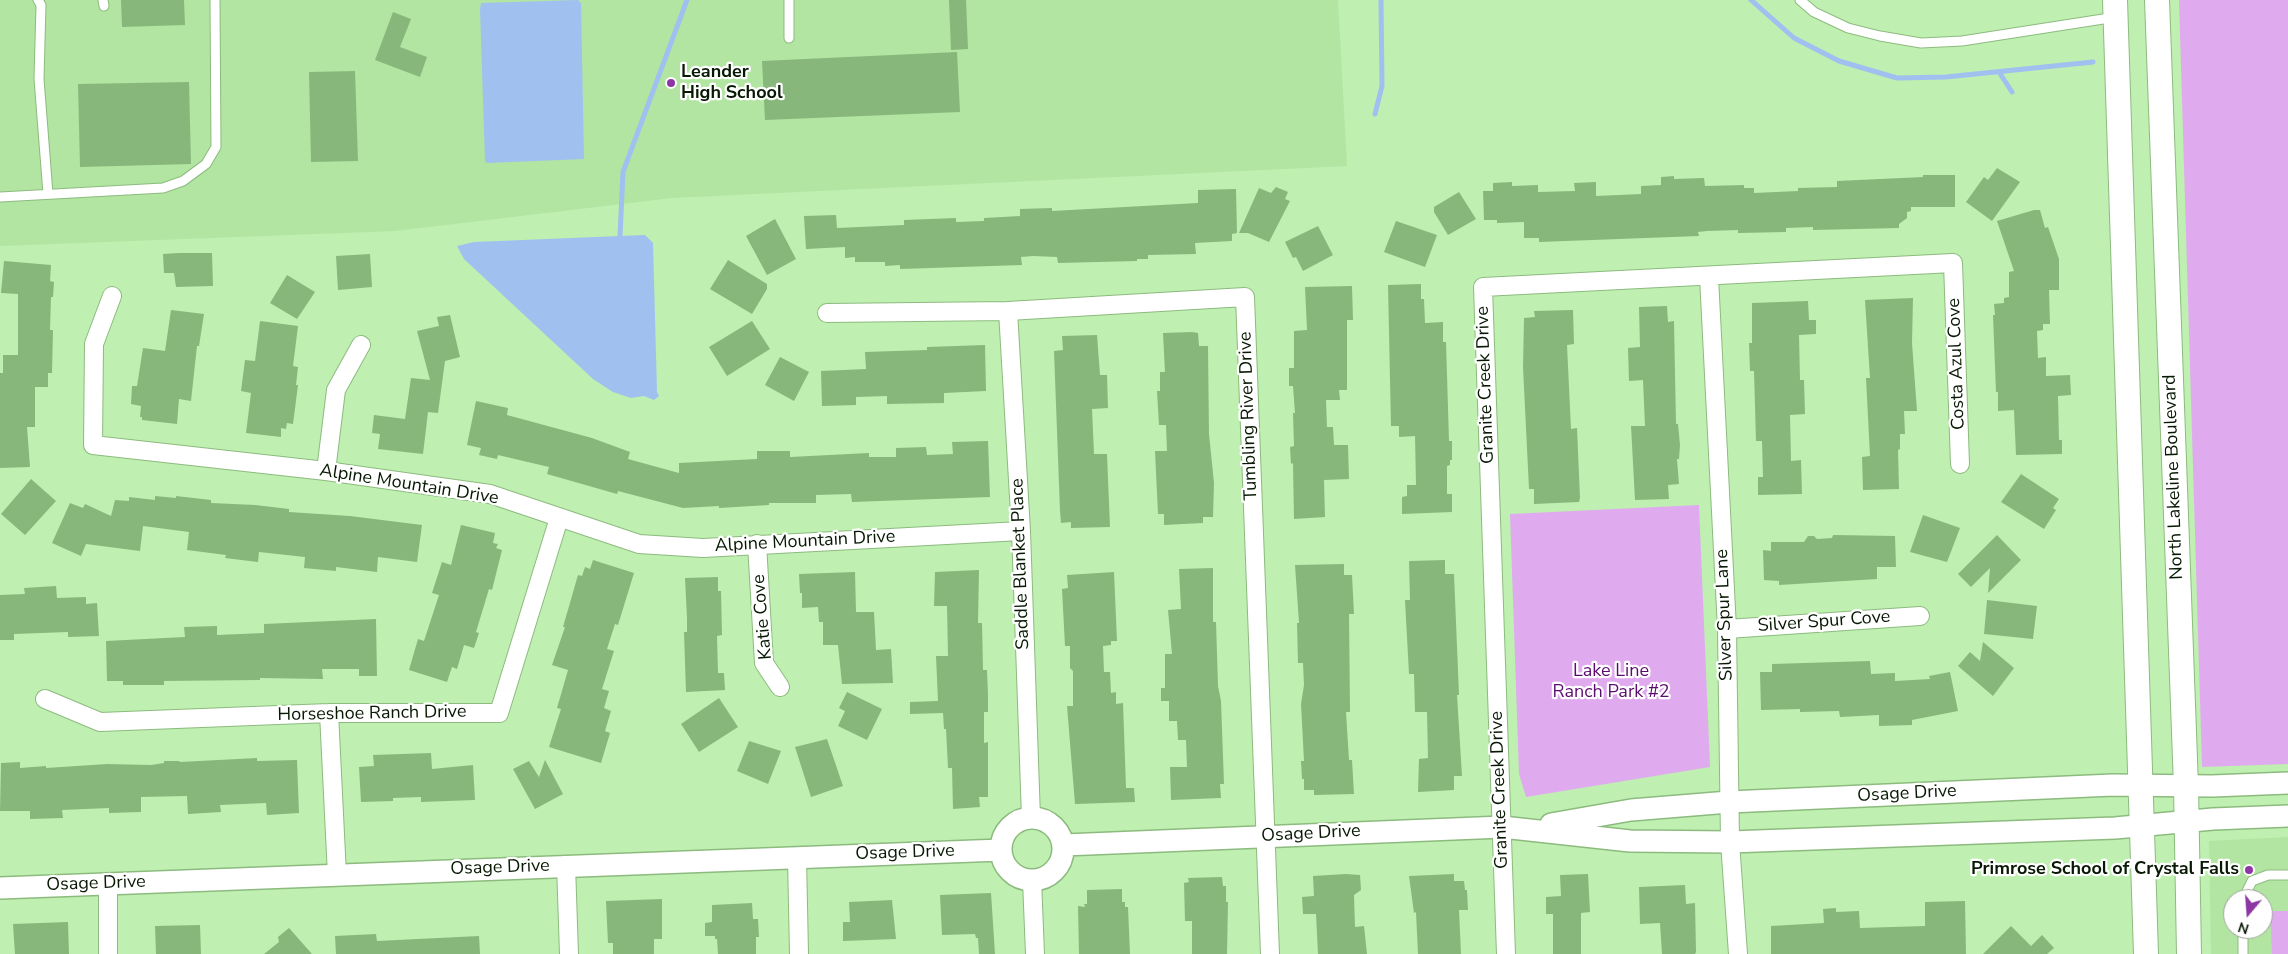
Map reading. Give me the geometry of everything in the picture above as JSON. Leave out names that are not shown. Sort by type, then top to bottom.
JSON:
[{"type":"main road","name":"North Lakeline Boulevard","points":[[2157,0],[2186,786],[2189,954]]},
{"type":"main road","points":[[2115,9],[2146,954]]},
{"type":"street","name":"Granite Creek Drive","points":[[1506,954],[1483,287],[1953,264]]},
{"type":"street","name":"Costa Azul Cove","points":[[1953,264],[1960,464]]},
{"type":"street","name":"Silver Spur Lane","points":[[1709,276],[1727,629],[1728,802],[1738,954]]},
{"type":"street","name":"Alpine Mountain Drive","points":[[112,296],[94,344],[93,445],[326,471],[490,494],[640,544],[703,548],[1021,530]]},
{"type":"street","name":"Tumbling River Drive","points":[[827,313],[1008,311],[1245,296],[1264,836],[1270,954]]},
{"type":"street","name":"Saddle Blanket Place","points":[[1008,311],[1021,530],[1031,818]]},
{"type":"street","points":[[326,471],[336,390],[361,345]]},
{"type":"street","name":"Horseshoe Ranch Drive","points":[[45,700],[100,722],[329,713],[499,713],[559,518]]},
{"type":"street","name":"Katie Cove","points":[[757,544],[764,663],[780,687]]},
{"type":"street","name":"Silver Spur Cove","points":[[1727,629],[1920,616]]},
{"type":"street","points":[[329,713],[337,875]]},
{"type":"street","name":"Osage Drive","points":[[1528,828],[1631,810],[1728,802],[2140,785],[2186,786],[2288,783]]},
{"type":"street","name":"Osage Drive","points":[[1064,845],[1502,827],[1528,828],[1630,841],[1730,842],[2115,828],[2186,821],[2288,816]]},
{"type":"street","points":[[1031,818],[1040,819],[1056,828],[1064,845],[1064,854],[1056,870],[1049,876],[1032,880],[1024,879],[1010,871],[1005,865],[1001,850],[1005,834],[1009,828],[1023,819],[1031,818]]},
{"type":"street","name":"Osage Drive","points":[[0,888],[566,865],[1001,850]]},
{"type":"street","points":[[797,857],[799,954]]},
{"type":"street","points":[[566,865],[569,954]]},
{"type":"street","points":[[1032,880],[1035,954]]},
{"type":"street","points":[[108,884],[108,954]]},
{"type":"lane","points":[[38,0],[41,5],[39,79],[48,194]]},
{"type":"lane","points":[[0,197],[162,188],[183,181],[206,164],[216,147],[215,0]]},
{"type":"lane","points":[[789,0],[789,38]]},
{"type":"lane","points":[[1800,0],[1814,12],[1848,28],[1921,43],[1962,41],[2115,9]]},
{"type":"lane","points":[[2248,889],[2252,881],[2268,876],[2288,875]]},
{"type":"lane","points":[[2243,939],[2244,954]]},
{"type":"shaded area","name":"Leander High School","points":[[0,0],[1338,0],[1347,166],[672,198],[395,231],[0,246]]},
{"type":"shaded area","name":"Primrose School of Crystal Falls","points":[[2288,837],[2288,954],[2211,954],[2209,841]]},
{"type":"green space","points":[[2179,0],[2288,0],[2288,764],[2202,767]]},
{"type":"green space","name":"Lake Line Ranch Park #2","points":[[1699,505],[1710,767],[1526,797],[1519,774],[1510,514]]},
{"type":"green space","points":[[2273,911],[2288,911],[2288,954],[2272,954]]},
{"type":"water","points":[[578,0],[581,3],[584,159],[487,163],[485,161],[481,3]]},
{"type":"water","points":[[645,235],[653,243],[657,392],[659,396],[654,400],[644,396],[631,398],[613,392],[593,379],[464,259],[457,246],[474,242]]},
{"type":"building","points":[[121,0],[184,0],[185,25],[122,27]]},
{"type":"building","points":[[949,0],[966,0],[968,49],[951,50]]},
{"type":"building","points":[[393,12],[411,19],[400,47],[427,57],[420,77],[375,60]]},
{"type":"building","points":[[957,52],[960,112],[765,120],[762,61]]},
{"type":"building","points":[[355,71],[358,161],[311,162],[309,72]]},
{"type":"building","points":[[189,82],[191,164],[80,167],[78,84]]},
{"type":"building","points":[[1997,168],[2020,182],[1992,221],[1966,202],[1984,177],[1988,180]]},
{"type":"building","points":[[1923,175],[1955,175],[1955,207],[1911,207],[1911,211],[1907,212],[1907,218],[1899,224],[1899,228],[1813,230],[1813,227],[1786,228],[1786,232],[1738,233],[1738,230],[1707,231],[1698,232],[1699,236],[1539,242],[1539,238],[1524,238],[1524,222],[1497,223],[1497,220],[1484,220],[1483,191],[1493,191],[1493,183],[1512,182],[1512,186],[1538,185],[1538,192],[1575,191],[1574,183],[1596,182],[1596,196],[1641,194],[1641,186],[1661,185],[1661,177],[1674,176],[1674,179],[1704,178],[1705,186],[1744,185],[1744,188],[1754,188],[1754,193],[1798,191],[1798,188],[1837,187],[1837,181],[1923,177]]},
{"type":"building","points":[[1276,187],[1288,192],[1285,199],[1290,201],[1269,242],[1248,233],[1239,233],[1259,188],[1271,193]]},
{"type":"building","points":[[1236,189],[1237,233],[1232,234],[1232,241],[1195,243],[1196,254],[1148,255],[1148,259],[1137,259],[1137,261],[1058,263],[1057,257],[1033,256],[1021,257],[1022,265],[900,269],[900,265],[885,266],[885,262],[855,262],[855,257],[845,258],[845,247],[806,249],[804,216],[836,215],[837,228],[904,225],[904,220],[956,218],[956,222],[984,221],[984,218],[1020,216],[1020,209],[1052,208],[1052,211],[1198,203],[1198,190]]},
{"type":"building","points":[[1459,192],[1476,219],[1448,235],[1434,212],[1434,207]]},
{"type":"building","points":[[2040,210],[2045,228],[2048,227],[2059,259],[2059,290],[2049,290],[2050,324],[2043,324],[2043,330],[2037,331],[2038,358],[2046,357],[2046,376],[2070,375],[2071,395],[2058,396],[2059,440],[2062,440],[2062,454],[2016,455],[2014,410],[1998,411],[1998,392],[1996,392],[1994,304],[2004,303],[2004,298],[2009,297],[2009,272],[2014,271],[1997,221]]},
{"type":"building","points":[[775,219],[796,259],[767,275],[746,236]]},
{"type":"building","points":[[1396,221],[1437,235],[1425,267],[1384,252]]},
{"type":"building","points":[[1318,226],[1333,255],[1303,271],[1296,257],[1293,258],[1285,242]]},
{"type":"building","points":[[212,253],[213,286],[176,287],[174,273],[164,273],[163,254]]},
{"type":"building","points":[[370,254],[372,287],[338,290],[336,256]]},
{"type":"building","points":[[728,260],[767,284],[767,289],[752,314],[710,289]]},
{"type":"building","points":[[4,261],[51,265],[50,281],[54,282],[53,297],[51,297],[50,330],[53,330],[52,373],[48,373],[48,387],[35,387],[35,427],[27,427],[30,467],[0,468],[0,373],[3,373],[3,355],[18,355],[18,294],[1,293]]},
{"type":"building","points":[[287,275],[315,292],[297,319],[270,303]]},
{"type":"building","points":[[1421,284],[1421,299],[1424,299],[1425,323],[1443,322],[1443,342],[1446,342],[1449,441],[1452,441],[1452,460],[1450,460],[1450,465],[1447,466],[1447,494],[1452,494],[1452,512],[1402,514],[1402,497],[1407,496],[1407,485],[1416,485],[1415,436],[1399,437],[1399,426],[1391,426],[1388,285]]},
{"type":"building","points":[[1352,286],[1353,320],[1347,320],[1347,390],[1339,390],[1340,400],[1326,400],[1327,427],[1333,427],[1334,445],[1348,445],[1349,479],[1324,480],[1325,517],[1294,519],[1293,463],[1291,464],[1290,447],[1294,446],[1293,413],[1295,413],[1293,386],[1289,386],[1289,368],[1294,368],[1294,331],[1307,330],[1305,287]]},
{"type":"building","points":[[1913,298],[1912,343],[1917,411],[1904,411],[1905,434],[1900,434],[1900,449],[1898,450],[1899,489],[1863,490],[1862,457],[1870,456],[1866,378],[1870,378],[1865,300]]},
{"type":"building","points":[[1808,301],[1809,320],[1816,320],[1816,334],[1799,335],[1800,380],[1804,380],[1805,414],[1790,415],[1791,461],[1801,460],[1802,494],[1758,495],[1758,477],[1763,477],[1762,441],[1756,441],[1754,371],[1750,371],[1749,343],[1752,343],[1752,303]]},
{"type":"building","points":[[1667,306],[1668,322],[1674,321],[1676,424],[1678,424],[1680,445],[1679,459],[1677,459],[1679,484],[1668,485],[1669,499],[1635,500],[1631,426],[1645,426],[1643,380],[1629,381],[1628,348],[1640,347],[1639,307]]},
{"type":"building","points":[[171,310],[204,314],[199,346],[197,346],[191,401],[179,399],[177,424],[142,420],[142,417],[140,417],[141,406],[131,404],[132,386],[137,386],[143,348],[165,351]]},
{"type":"building","points":[[1573,310],[1574,344],[1567,345],[1571,429],[1577,428],[1580,498],[1579,502],[1534,504],[1534,489],[1529,489],[1523,367],[1524,318],[1535,317],[1534,311]]},
{"type":"building","points":[[450,315],[460,357],[445,361],[438,413],[428,412],[423,454],[378,449],[380,434],[372,433],[374,415],[405,419],[411,378],[430,380],[417,331],[439,326],[437,317]]},
{"type":"building","points":[[260,321],[298,326],[293,366],[298,367],[296,385],[298,385],[293,424],[287,423],[286,429],[281,428],[281,437],[246,433],[251,393],[241,391],[245,360],[255,361]]},
{"type":"building","points":[[752,321],[770,349],[727,376],[709,347]]},
{"type":"building","points":[[1163,333],[1198,333],[1199,346],[1208,346],[1209,434],[1214,483],[1213,517],[1203,517],[1203,523],[1164,525],[1164,514],[1158,514],[1155,451],[1167,451],[1166,425],[1159,425],[1157,391],[1160,391],[1160,372],[1165,372]]},
{"type":"building","points":[[1097,335],[1100,375],[1107,375],[1108,408],[1092,409],[1094,454],[1107,454],[1110,527],[1071,528],[1071,522],[1061,523],[1054,351],[1063,350],[1062,336]]},
{"type":"building","points":[[985,345],[986,391],[944,393],[944,403],[887,404],[887,396],[856,397],[856,405],[822,406],[821,371],[866,369],[865,352],[927,350],[927,347]]},
{"type":"building","points":[[780,357],[809,372],[794,401],[765,385]]},
{"type":"building","points":[[476,401],[508,408],[507,415],[592,438],[630,452],[628,459],[679,473],[679,463],[757,459],[757,451],[790,451],[790,457],[869,453],[869,457],[896,457],[896,448],[926,447],[927,455],[953,454],[952,442],[988,441],[990,497],[852,502],[851,494],[816,495],[816,503],[769,503],[769,505],[719,508],[719,506],[683,508],[618,491],[617,494],[547,474],[549,467],[498,455],[497,459],[479,455],[481,448],[467,445]]},
{"type":"building","points":[[2021,474],[2059,499],[2053,508],[2056,510],[2044,529],[2001,502]]},
{"type":"building","points":[[31,479],[56,501],[25,535],[1,514]]},
{"type":"building","points":[[155,496],[176,498],[176,496],[211,500],[211,503],[255,505],[289,509],[289,512],[350,516],[422,525],[417,562],[378,557],[377,572],[336,567],[336,571],[304,568],[305,557],[259,552],[258,562],[225,558],[226,555],[187,550],[189,532],[143,526],[140,551],[86,544],[81,556],[52,543],[70,503],[83,508],[85,504],[111,516],[115,500],[129,501],[129,497],[155,500]]},
{"type":"building","points":[[1923,515],[1960,528],[1947,562],[1910,552]]},
{"type":"building","points":[[461,525],[495,533],[493,543],[498,544],[496,548],[502,550],[492,590],[489,589],[476,632],[479,633],[474,648],[464,645],[457,669],[452,667],[447,682],[409,670],[418,639],[424,641],[439,595],[432,593],[442,562],[451,565]]},
{"type":"building","points":[[1833,535],[1895,536],[1896,567],[1877,567],[1877,579],[1779,585],[1779,581],[1764,580],[1763,550],[1771,551],[1771,542],[1804,542],[1808,536],[1814,536],[1817,539],[1832,538]]},
{"type":"building","points":[[1997,535],[2021,560],[1988,593],[1990,568],[1971,587],[1958,574]]},
{"type":"building","points":[[593,560],[634,573],[618,625],[615,624],[607,649],[614,651],[602,689],[609,691],[604,708],[611,711],[605,731],[610,733],[601,763],[549,747],[561,709],[557,708],[568,670],[552,665],[565,627],[563,627],[578,575],[582,576],[585,567],[590,569]]},
{"type":"building","points":[[1445,560],[1445,574],[1454,574],[1459,695],[1457,695],[1462,776],[1454,776],[1454,790],[1418,792],[1419,759],[1428,758],[1427,712],[1415,712],[1414,674],[1409,674],[1405,600],[1410,600],[1409,561]]},
{"type":"building","points":[[1344,564],[1344,575],[1352,575],[1354,614],[1349,614],[1350,712],[1346,712],[1349,760],[1352,760],[1354,794],[1314,795],[1314,790],[1304,790],[1304,779],[1302,779],[1301,761],[1304,761],[1301,704],[1304,685],[1303,663],[1298,663],[1297,623],[1299,623],[1295,565]]},
{"type":"building","points":[[1213,568],[1213,622],[1216,622],[1224,784],[1220,784],[1221,798],[1171,800],[1170,767],[1187,767],[1186,740],[1178,740],[1177,721],[1169,721],[1169,701],[1161,701],[1161,688],[1165,688],[1165,654],[1172,654],[1168,610],[1181,609],[1179,569]]},
{"type":"building","points":[[979,570],[978,623],[982,623],[983,670],[987,670],[988,694],[988,712],[984,712],[984,743],[988,742],[988,797],[979,797],[980,807],[953,809],[952,768],[948,768],[946,729],[944,729],[943,713],[910,714],[910,702],[938,701],[936,656],[948,656],[947,606],[934,606],[935,572]]},
{"type":"building","points":[[855,572],[856,612],[874,612],[876,650],[891,649],[893,683],[842,684],[838,645],[823,645],[823,622],[819,622],[818,607],[802,608],[799,574]]},
{"type":"building","points":[[1114,572],[1117,641],[1111,641],[1111,645],[1103,646],[1104,672],[1110,672],[1111,693],[1116,692],[1116,704],[1123,703],[1126,788],[1134,788],[1135,802],[1075,804],[1067,706],[1073,706],[1073,671],[1070,668],[1070,646],[1065,646],[1062,589],[1068,588],[1067,575]]},
{"type":"building","points":[[718,577],[718,591],[721,591],[722,635],[717,636],[718,673],[724,673],[725,690],[686,692],[684,632],[687,632],[687,618],[685,578]]},
{"type":"building","points":[[56,586],[57,598],[86,597],[86,604],[97,603],[99,636],[68,637],[68,632],[14,634],[14,640],[0,640],[0,595],[25,594],[24,588]]},
{"type":"building","points":[[1987,600],[2037,606],[2033,639],[1984,634]]},
{"type":"building","points":[[376,619],[377,676],[359,676],[359,669],[322,669],[323,679],[260,678],[260,680],[164,681],[164,685],[123,685],[123,681],[107,681],[106,641],[185,637],[184,627],[217,626],[217,635],[264,633],[264,624]]},
{"type":"building","points":[[1983,642],[2014,668],[1993,696],[1958,666],[1970,652],[1980,661]]},
{"type":"building","points":[[1870,661],[1871,674],[1895,673],[1895,681],[1930,679],[1929,676],[1950,672],[1958,711],[1912,720],[1912,725],[1879,726],[1879,715],[1840,717],[1839,711],[1761,710],[1760,672],[1772,672],[1772,664]]},
{"type":"building","points":[[847,692],[882,709],[867,740],[838,726],[845,711],[839,708]]},
{"type":"building","points":[[719,698],[738,727],[699,752],[681,724]]},
{"type":"building","points":[[827,739],[843,786],[811,797],[795,747]]},
{"type":"building","points":[[749,741],[781,751],[768,784],[737,771]]},
{"type":"building","points":[[431,753],[432,769],[473,765],[475,800],[421,802],[421,797],[393,798],[393,801],[361,802],[359,767],[374,766],[373,755]]},
{"type":"building","points":[[257,758],[257,761],[297,760],[299,813],[267,815],[266,803],[220,805],[221,812],[188,814],[187,796],[141,797],[141,812],[109,813],[109,808],[62,810],[63,818],[30,819],[30,811],[0,811],[1,763],[20,762],[20,768],[46,766],[46,768],[107,764],[151,765],[164,763],[164,761],[180,762]]},
{"type":"building","points":[[545,760],[563,794],[535,809],[513,769],[529,761],[539,777]]},
{"type":"building","points":[[1454,874],[1454,881],[1464,881],[1465,890],[1467,890],[1468,910],[1459,910],[1461,954],[1418,954],[1416,912],[1414,913],[1409,876]]},
{"type":"building","points":[[1588,874],[1590,912],[1581,913],[1581,954],[1553,954],[1553,914],[1546,914],[1546,897],[1561,896],[1560,875]]},
{"type":"building","points":[[1360,875],[1361,890],[1354,895],[1355,927],[1364,926],[1367,954],[1318,954],[1316,914],[1303,914],[1302,897],[1314,896],[1313,876]]},
{"type":"building","points":[[1222,877],[1223,886],[1226,886],[1226,902],[1228,902],[1227,954],[1192,954],[1192,921],[1185,921],[1184,883],[1189,882],[1188,878]]},
{"type":"building","points":[[1685,885],[1686,904],[1695,903],[1696,952],[1695,954],[1662,954],[1660,923],[1640,924],[1639,887]]},
{"type":"building","points":[[1122,889],[1122,902],[1125,902],[1125,907],[1128,907],[1130,954],[1079,954],[1078,906],[1085,907],[1084,904],[1087,904],[1087,890]]},
{"type":"building","points":[[991,893],[995,954],[979,954],[978,938],[976,938],[975,934],[942,935],[940,895]]},
{"type":"building","points":[[662,899],[662,939],[654,939],[654,954],[613,954],[613,943],[608,943],[606,901]]},
{"type":"building","points":[[892,900],[896,939],[843,941],[843,922],[850,922],[849,902]]},
{"type":"building","points":[[1965,901],[1966,954],[1771,954],[1771,926],[1824,923],[1823,909],[1836,908],[1836,912],[1859,911],[1860,928],[1925,926],[1925,902]]},
{"type":"building","points":[[752,903],[753,919],[758,919],[759,937],[756,937],[756,954],[718,954],[715,936],[705,936],[705,923],[712,922],[712,905]]},
{"type":"building","points":[[68,922],[69,954],[15,954],[13,924]]},
{"type":"building","points":[[200,925],[201,954],[156,954],[155,926]]},
{"type":"building","points":[[2011,926],[2031,946],[2042,935],[2054,948],[2047,954],[1983,954]]},
{"type":"building","points":[[289,928],[312,954],[264,954],[279,942],[278,937]]},
{"type":"building","points":[[376,934],[377,941],[479,936],[480,954],[336,954],[335,936]]},
{"type":"waterway","points":[[620,236],[623,172],[687,0]]},
{"type":"waterway","points":[[1375,114],[1382,86],[1381,0]]},
{"type":"waterway","points":[[1751,0],[1794,38],[1839,61],[1897,78],[1946,77],[2093,62]]},
{"type":"waterway","points":[[1999,72],[2012,92]]},
{"type":"place","name":"Leander High School","points":[[671,83]]},
{"type":"place","name":"Primrose School of Crystal Falls","points":[[2249,870]]}]
